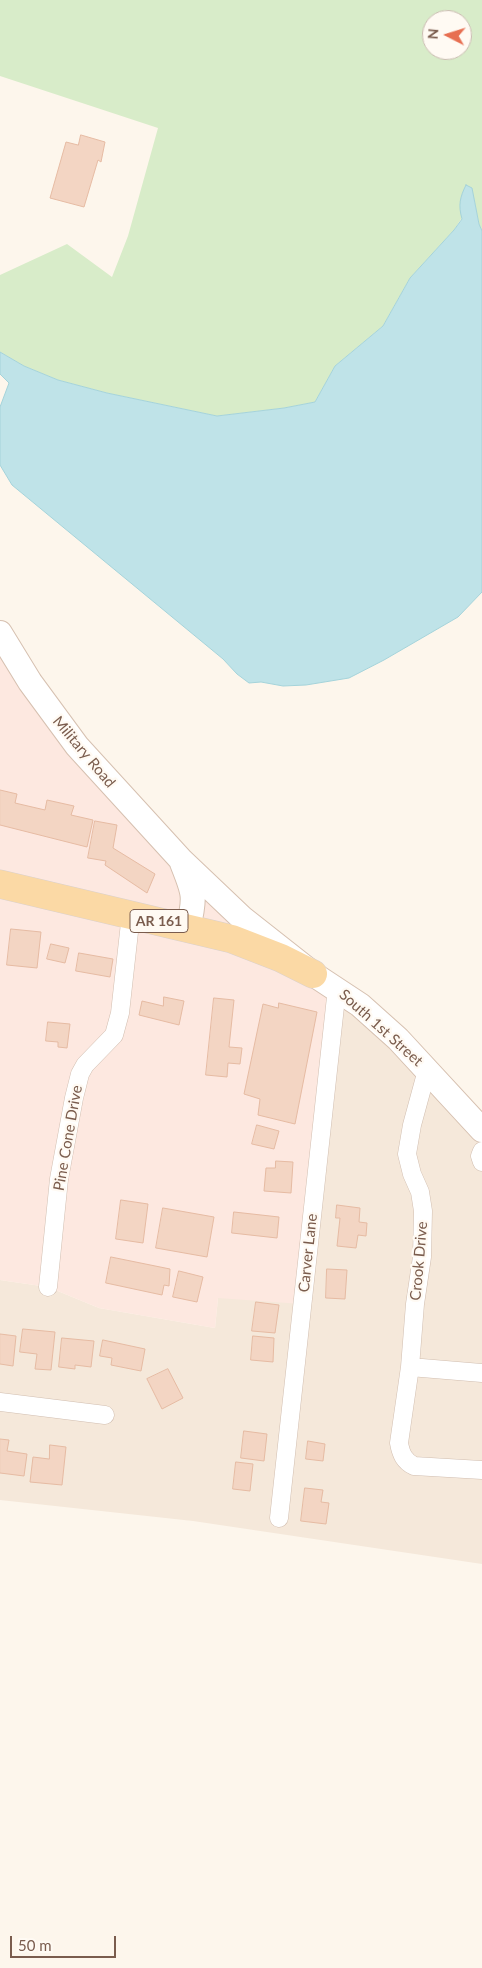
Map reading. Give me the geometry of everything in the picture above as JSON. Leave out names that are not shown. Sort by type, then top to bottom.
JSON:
[{"type":"main road","name":"South 1st Street","points":[[0,884],[198,930],[262,950],[313,974]]},
{"type":"street","name":"Military Road","points":[[0,633],[30,682],[77,746],[182,861],[242,918],[313,974]]},
{"type":"street","name":"Military Road","points":[[182,861],[194,893],[198,930],[218,921],[220,904],[218,895],[207,883]]},
{"type":"street","name":"Pine Cone Drive","points":[[48,1287],[59,1179],[74,1098],[80,1074],[85,1065],[114,1035],[120,1013],[132,914]]},
{"type":"street","name":"South 1st Street","points":[[313,974],[337,988],[360,1005],[392,1034],[482,1130]]},
{"type":"street","name":"Carver Lane","points":[[279,1518],[337,988]]},
{"type":"street","name":"Crook Drive","points":[[427,1070],[412,1125],[407,1154],[412,1174],[420,1192],[423,1211],[422,1257],[415,1304],[410,1367],[399,1443],[401,1453],[406,1462],[414,1466],[482,1470]]},
{"type":"street","points":[[482,1151],[480,1156],[482,1162]]},
{"type":"street","points":[[410,1367],[482,1373]]},
{"type":"street","points":[[0,1402],[105,1415]]},
{"type":"shaded area","points":[[0,633],[101,774],[337,988],[302,1304],[218,1298],[215,1328],[99,1308],[48,1287],[0,1280]]},
{"type":"shaded area","points":[[337,988],[482,1130],[482,1564],[193,1521],[0,1500],[0,1280],[48,1287],[99,1308],[215,1328],[218,1298]]},
{"type":"green space","points":[[0,0],[482,0],[482,231],[474,199],[454,230],[410,278],[383,326],[335,366],[315,402],[284,408],[217,416],[107,393],[58,380],[24,366],[0,352],[0,275],[67,244],[112,277],[128,236],[158,128],[0,76]]},
{"type":"water","points":[[466,185],[472,188],[482,231],[482,592],[458,617],[349,678],[306,685],[283,686],[261,682],[249,683],[237,674],[223,659],[12,485],[0,465],[0,407],[9,383],[0,374],[0,352],[24,366],[58,380],[107,393],[217,416],[284,408],[315,402],[335,366],[383,326],[410,278],[462,219],[460,201]]},
{"type":"building","points":[[81,135],[105,142],[101,162],[98,160],[84,207],[50,198],[66,142],[78,145]]},
{"type":"building","points":[[0,790],[17,794],[15,803],[45,810],[47,800],[74,806],[71,815],[93,820],[87,847],[0,825]]},
{"type":"building","points":[[95,821],[117,825],[113,848],[155,874],[147,893],[105,865],[106,861],[88,858]]},
{"type":"building","points":[[11,929],[41,932],[37,968],[7,965]]},
{"type":"building","points":[[51,944],[69,948],[65,963],[47,959]]},
{"type":"building","points":[[79,953],[113,959],[110,977],[76,971]]},
{"type":"building","points":[[164,997],[184,1001],[179,1025],[139,1015],[142,1001],[163,1006]]},
{"type":"building","points":[[214,998],[234,1000],[229,1047],[242,1048],[240,1064],[228,1063],[227,1077],[206,1075]]},
{"type":"building","points":[[279,1003],[317,1012],[295,1124],[258,1115],[260,1099],[244,1094],[263,1004],[278,1008]]},
{"type":"building","points":[[48,1022],[70,1024],[67,1048],[58,1047],[58,1042],[46,1041]]},
{"type":"building","points":[[257,1125],[279,1131],[274,1149],[252,1144]]},
{"type":"building","points":[[276,1161],[293,1162],[291,1193],[264,1191],[266,1168],[275,1168]]},
{"type":"building","points":[[121,1200],[148,1204],[143,1243],[116,1239]]},
{"type":"building","points":[[337,1205],[360,1208],[359,1222],[367,1223],[366,1236],[358,1235],[356,1248],[337,1246],[340,1218],[336,1218]]},
{"type":"building","points":[[163,1208],[214,1217],[207,1257],[156,1248]]},
{"type":"building","points":[[234,1212],[279,1217],[277,1238],[232,1233]]},
{"type":"building","points":[[111,1257],[170,1269],[169,1286],[164,1285],[162,1295],[106,1283]]},
{"type":"building","points":[[327,1269],[347,1270],[345,1299],[326,1298]]},
{"type":"building","points":[[179,1271],[203,1277],[197,1302],[173,1297]]},
{"type":"building","points":[[256,1302],[279,1305],[275,1333],[252,1331]]},
{"type":"building","points":[[23,1329],[55,1332],[51,1370],[35,1369],[37,1354],[20,1352]]},
{"type":"building","points":[[0,1334],[16,1336],[13,1366],[0,1364]]},
{"type":"building","points":[[253,1336],[274,1338],[273,1362],[251,1360]]},
{"type":"building","points":[[62,1338],[94,1341],[91,1367],[75,1365],[75,1369],[59,1367]]},
{"type":"building","points":[[103,1340],[145,1349],[141,1371],[111,1365],[112,1358],[100,1356]]},
{"type":"building","points":[[168,1369],[183,1398],[162,1409],[147,1379]]},
{"type":"building","points":[[244,1431],[267,1434],[264,1461],[241,1458]]},
{"type":"building","points":[[0,1439],[9,1440],[7,1451],[27,1454],[24,1476],[0,1473]]},
{"type":"building","points":[[308,1441],[325,1444],[323,1461],[306,1459]]},
{"type":"building","points":[[50,1445],[66,1447],[62,1485],[30,1482],[33,1457],[49,1459]]},
{"type":"building","points":[[236,1462],[253,1464],[250,1491],[233,1489]]},
{"type":"building","points":[[305,1488],[323,1490],[321,1502],[329,1503],[326,1524],[301,1521]]}]
